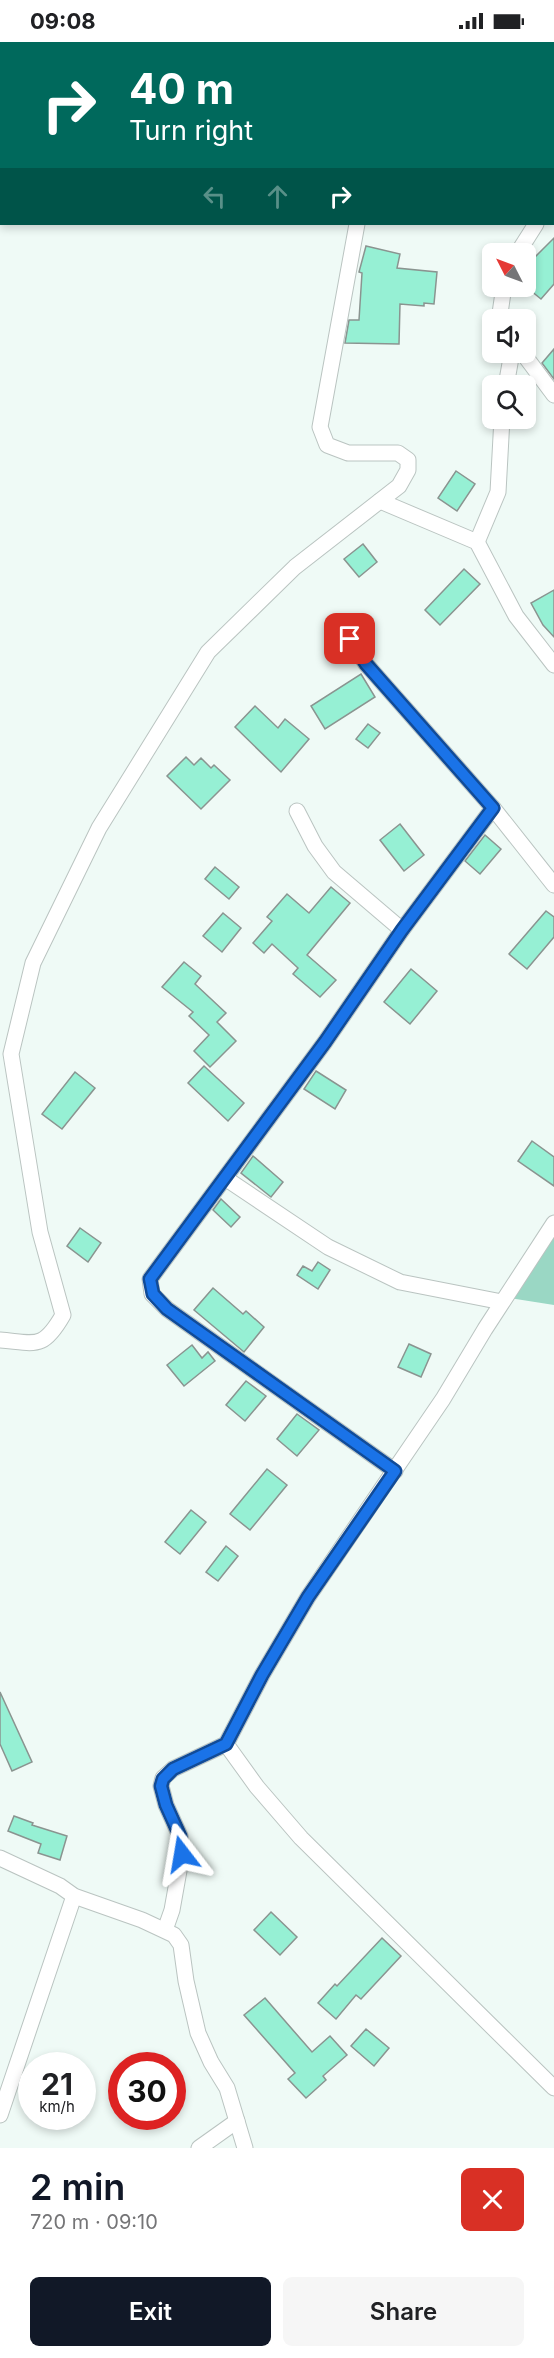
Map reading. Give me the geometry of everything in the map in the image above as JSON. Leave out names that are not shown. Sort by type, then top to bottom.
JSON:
[{"type":"street","points":[[0,1340],[39,1343],[52,1334],[63,1316],[40,1232],[11,1054],[33,963],[99,828],[208,652],[295,567],[399,486],[408,470],[408,460],[398,453],[348,453],[327,445],[320,427],[357,225]]},
{"type":"street","points":[[524,243],[535,225]]},
{"type":"street","points":[[530,363],[554,394]]},
{"type":"street","points":[[477,542],[498,492],[501,429]]},
{"type":"street","points":[[380,501],[477,542],[516,616],[554,665]]},
{"type":"street","points":[[350,639],[366,664],[493,808],[554,885]]},
{"type":"street","points":[[395,1471],[167,1309],[153,1294],[150,1279],[325,1042],[402,930],[493,808]]},
{"type":"street","points":[[297,811],[315,846],[334,872],[402,930]]},
{"type":"street","points":[[225,1178],[328,1247],[400,1282],[502,1302]]},
{"type":"street","points":[[165,1930],[172,1910],[182,1854],[180,1836],[166,1805],[161,1786],[163,1779],[173,1769],[226,1744],[262,1675],[308,1597],[443,1399],[502,1302],[554,1223]]},
{"type":"street","points":[[226,1744],[256,1787],[301,1838],[554,2088]]},
{"type":"street","points":[[0,1858],[51,1881],[74,1896],[142,1920],[174,1935],[181,1945],[186,1981],[198,2033],[226,2088],[245,2148]]},
{"type":"street","points":[[0,2115],[74,1896]]},
{"type":"street","points":[[199,2148],[237,2121]]},
{"type":"green space","points":[[554,1221],[554,1305],[503,1297]]},
{"type":"building","points":[[554,238],[554,284],[541,299],[536,295],[536,256]]},
{"type":"building","points":[[366,246],[400,254],[397,268],[437,272],[434,304],[424,303],[424,306],[400,304],[399,344],[345,343],[349,320],[359,320],[362,273],[359,272]]},
{"type":"building","points":[[554,349],[554,379],[542,363]]},
{"type":"building","points":[[456,471],[475,484],[457,511],[438,498]]},
{"type":"building","points":[[363,544],[377,562],[359,577],[344,559]]},
{"type":"building","points":[[464,569],[480,584],[440,625],[425,610]]},
{"type":"building","points":[[554,590],[554,637],[543,625],[531,603]]},
{"type":"building","points":[[361,674],[375,697],[325,729],[311,706]]},
{"type":"building","points":[[255,706],[278,728],[285,719],[309,739],[281,772],[235,727]]},
{"type":"building","points":[[368,724],[380,733],[368,748],[356,739]]},
{"type":"building","points":[[186,757],[194,765],[201,758],[211,768],[214,765],[230,780],[201,809],[167,776]]},
{"type":"building","points":[[400,824],[424,855],[404,871],[380,840]]},
{"type":"building","points":[[485,835],[501,849],[480,874],[465,861]]},
{"type":"building","points":[[215,867],[239,887],[229,899],[205,879]]},
{"type":"building","points":[[331,887],[350,903],[307,955],[336,980],[320,997],[293,974],[298,968],[272,944],[264,953],[253,943],[272,921],[267,917],[287,894],[309,913]]},
{"type":"building","points":[[546,911],[554,917],[554,937],[527,969],[509,954]]},
{"type":"building","points":[[223,913],[241,928],[222,952],[203,936]]},
{"type":"building","points":[[184,962],[201,976],[195,984],[226,1013],[217,1022],[236,1041],[210,1067],[194,1051],[209,1035],[189,1016],[193,1012],[162,987]]},
{"type":"building","points":[[411,969],[437,991],[410,1024],[384,1002]]},
{"type":"building","points":[[204,1066],[244,1103],[228,1121],[188,1083]]},
{"type":"building","points":[[316,1071],[346,1090],[335,1109],[304,1089]]},
{"type":"building","points":[[75,1072],[95,1088],[62,1129],[42,1114]]},
{"type":"building","points":[[532,1141],[554,1157],[554,1186],[518,1161]]},
{"type":"building","points":[[253,1156],[283,1182],[271,1197],[241,1173]]},
{"type":"building","points":[[221,1199],[240,1217],[231,1227],[213,1210]]},
{"type":"building","points":[[80,1228],[101,1243],[88,1262],[67,1246]]},
{"type":"building","points":[[318,1262],[330,1270],[318,1289],[297,1275],[303,1266],[312,1271]]},
{"type":"building","points":[[213,1288],[243,1314],[246,1311],[264,1327],[244,1352],[194,1310]]},
{"type":"building","points":[[409,1344],[431,1354],[421,1377],[398,1367]]},
{"type":"building","points":[[192,1345],[202,1358],[208,1352],[215,1361],[184,1386],[167,1365]]},
{"type":"building","points":[[246,1381],[266,1396],[245,1421],[226,1405]]},
{"type":"building","points":[[297,1414],[319,1430],[297,1456],[277,1439]]},
{"type":"building","points":[[267,1469],[287,1485],[250,1530],[230,1514]]},
{"type":"building","points":[[191,1510],[206,1522],[180,1554],[165,1542]]},
{"type":"building","points":[[226,1546],[238,1556],[218,1581],[206,1572]]},
{"type":"building","points":[[0,1692],[32,1762],[12,1771],[0,1744]]},
{"type":"building","points":[[14,1816],[33,1823],[32,1825],[67,1836],[60,1860],[38,1853],[41,1844],[8,1831]]},
{"type":"building","points":[[271,1912],[297,1937],[280,1955],[254,1930]]},
{"type":"building","points":[[382,1938],[401,1956],[361,1999],[356,1995],[336,2019],[318,2003]]},
{"type":"building","points":[[265,1998],[312,2052],[330,2036],[347,2055],[323,2076],[326,2080],[306,2098],[288,2079],[295,2073],[244,2015]]},
{"type":"building","points":[[366,2029],[389,2048],[374,2066],[351,2046]]},
{"type":"route","points":[[182,1854],[180,1836],[166,1805],[161,1786],[163,1779],[173,1769],[226,1744],[262,1675],[308,1597],[395,1471],[167,1309],[153,1294],[150,1279],[325,1042],[402,930],[493,808],[366,664],[350,639]]}]
